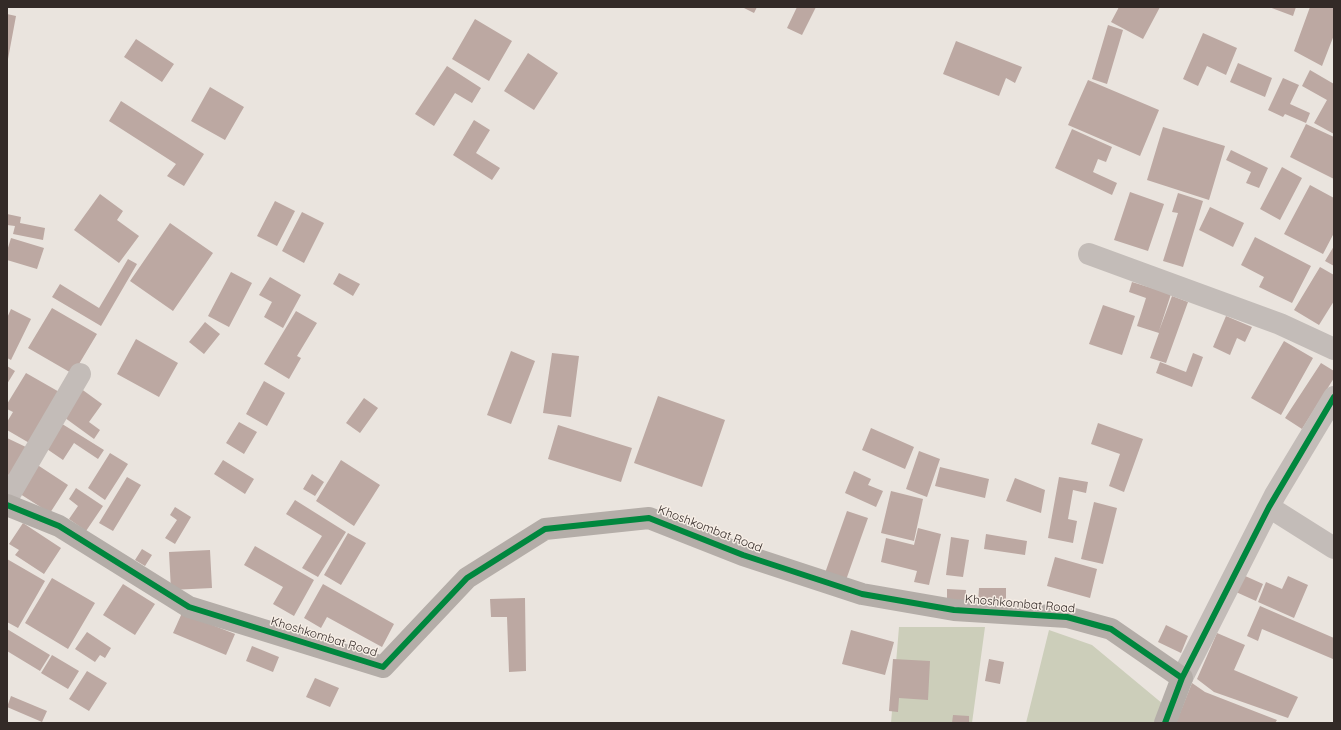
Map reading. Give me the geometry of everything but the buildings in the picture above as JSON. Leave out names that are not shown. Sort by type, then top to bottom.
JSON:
[{"type":"street","points":[[1089,254],[1280,324],[1334,349]]},
{"type":"street","points":[[7,499],[80,374]]},
{"type":"street","points":[[1165,723],[1182,678],[1268,507],[1334,397]]},
{"type":"street","name":"Khoshkombat Road","points":[[7,505],[59,526],[188,607],[383,666],[467,578],[545,529],[649,518],[743,554],[862,594],[954,610],[1067,617],[1111,629],[1182,678]]},
{"type":"street","points":[[1268,507],[1334,548]]},
{"type":"green space","points":[[899,627],[985,627],[972,723],[891,723]]},
{"type":"green space","points":[[1049,630],[1092,645],[1163,704],[1154,723],[1026,723]]},
{"type":"cycle path","points":[[1165,723],[1182,678],[1269,507],[1334,397]]},
{"type":"cycle path","points":[[7,505],[59,526],[189,607],[383,667],[467,578],[545,529],[649,518],[743,555],[862,594],[954,610],[1067,617],[1111,629],[1182,678]]}]
